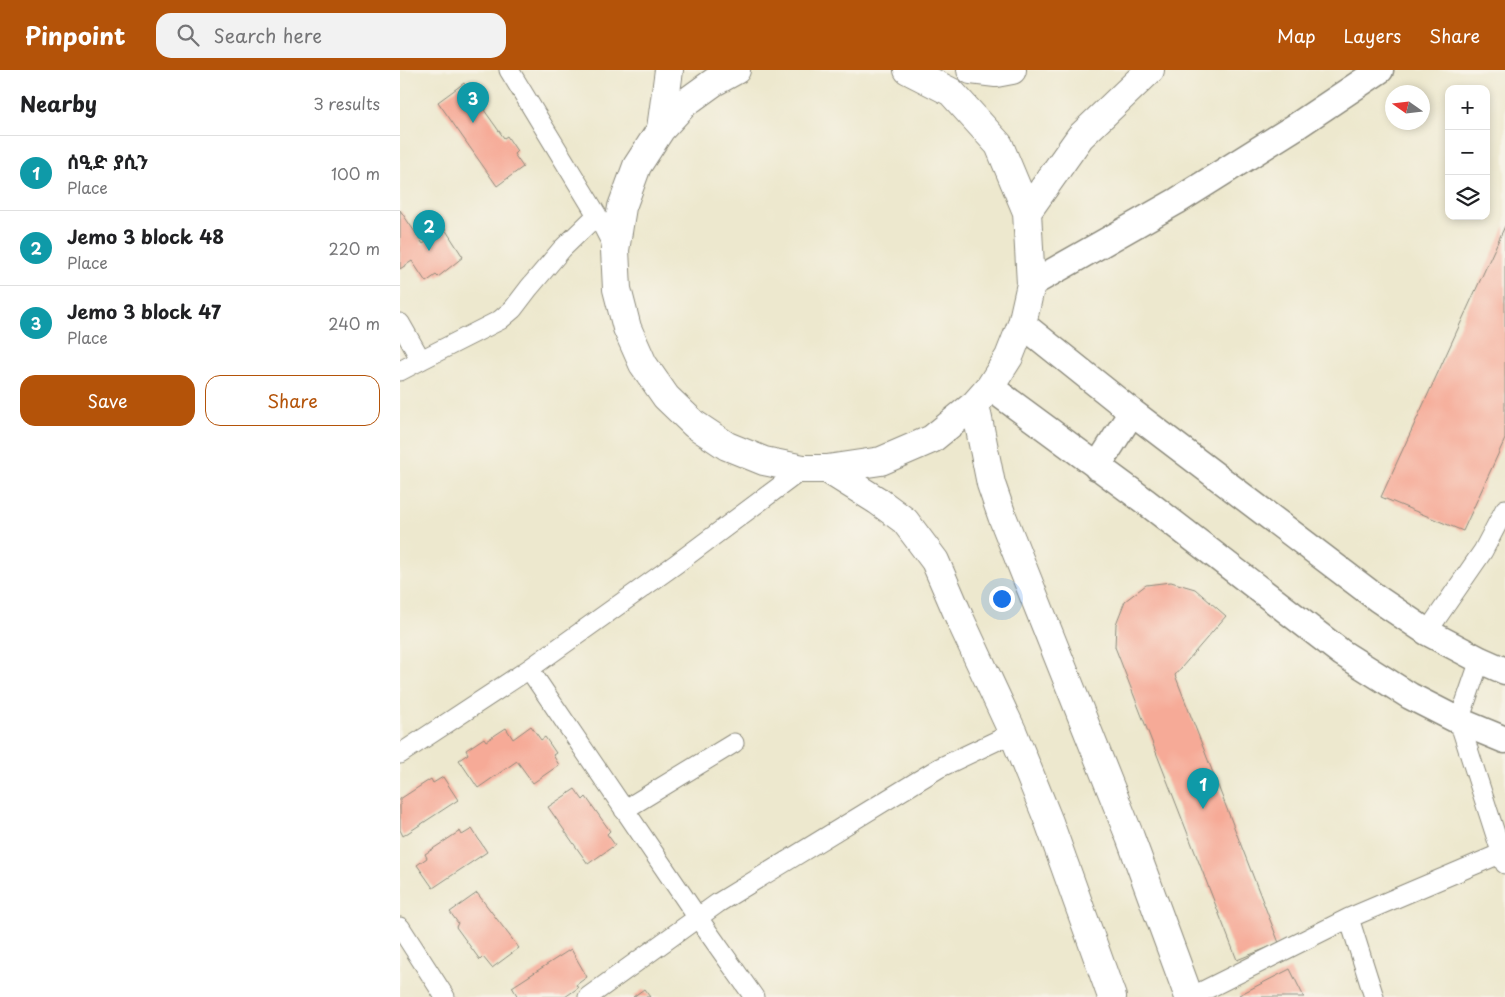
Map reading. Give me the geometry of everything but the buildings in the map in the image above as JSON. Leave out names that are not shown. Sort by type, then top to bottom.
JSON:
[{"type":"main road","points":[[661,129],[669,70]]},
{"type":"main road","points":[[736,70],[714,82],[685,103],[661,129],[637,166],[622,207],[615,250],[617,289],[627,328],[643,364],[666,397],[694,424],[727,446],[764,461],[815,469],[882,461],[932,439],[982,395],[1009,357],[1022,324],[1031,284],[1027,212],[999,145],[951,92],[908,70]]},
{"type":"main road","points":[[971,70],[996,73],[1012,70]]},
{"type":"main road","points":[[1027,212],[1080,136],[1150,70]]},
{"type":"main road","points":[[1031,284],[1177,201],[1296,127],[1380,70]]},
{"type":"main road","points":[[1022,324],[1132,412],[1378,599],[1428,632],[1505,671]]},
{"type":"main road","points":[[982,395],[1097,467],[1342,653],[1410,696],[1459,721],[1505,740]]},
{"type":"main road","points":[[982,395],[991,484],[1002,516],[1130,837],[1190,997]]},
{"type":"main road","points":[[1097,467],[1132,412]]},
{"type":"main road","points":[[815,469],[878,500],[905,521],[935,561],[1013,733],[1048,822],[1112,997]]},
{"type":"street","points":[[508,70],[597,215],[615,250]]},
{"type":"street","points":[[400,371],[488,327],[506,315],[562,249],[597,215]]},
{"type":"street","points":[[400,323],[421,360]]},
{"type":"street","points":[[400,754],[529,669],[676,564],[815,469]]},
{"type":"street","points":[[1428,632],[1483,551],[1505,509]]},
{"type":"street","points":[[1190,997],[1349,918],[1503,859],[1459,721],[1480,660]]},
{"type":"street","points":[[529,669],[754,997]]},
{"type":"street","points":[[588,997],[718,903],[939,768],[1013,733]]},
{"type":"street","points":[[624,810],[734,744]]},
{"type":"street","points":[[1349,918],[1374,997]]},
{"type":"street","points":[[400,927],[445,997]]},
{"type":"place","name":"Jemo 3 block 47","points":[[473,123]]},
{"type":"place","name":"Jemo 3 block 48","points":[[429,251]]},
{"type":"place","name":"ሰዒድ ያሲን","points":[[1203,809]]}]
